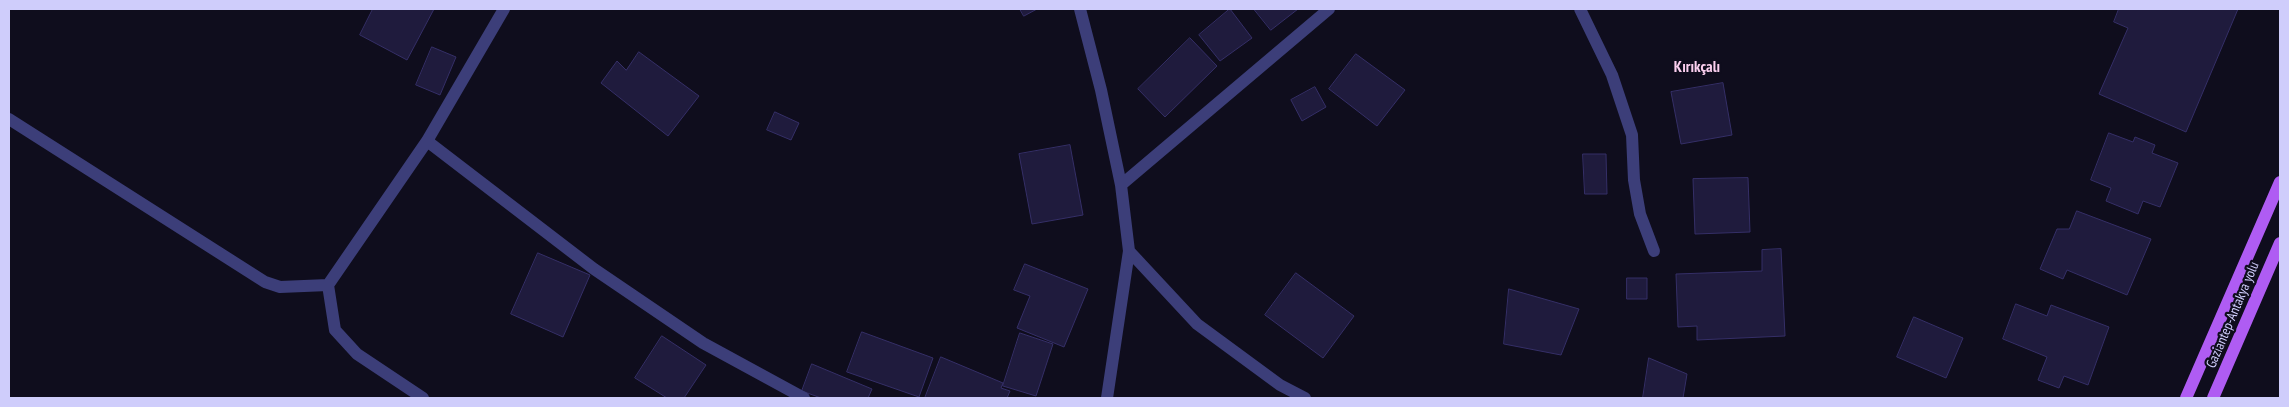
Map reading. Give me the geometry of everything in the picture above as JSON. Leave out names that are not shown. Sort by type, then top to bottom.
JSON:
[{"type":"main road","points":[[2186,398],[2280,182]]},
{"type":"main road","name":"Gaziantep-Antakya yolu","points":[[2213,398],[2280,243]]},
{"type":"street","points":[[423,398],[357,354],[335,330],[328,285],[427,141],[504,9]]},
{"type":"street","points":[[1080,9],[1101,90],[1121,186],[1129,251],[1107,398]]},
{"type":"street","points":[[1121,186],[1329,9]]},
{"type":"street","points":[[1580,9],[1612,75],[1632,135],[1634,180],[1640,214],[1654,251]]},
{"type":"street","points":[[9,119],[265,282],[280,287],[328,285]]},
{"type":"street","points":[[427,141],[594,269],[703,343],[804,398]]},
{"type":"street","points":[[1129,251],[1197,324],[1280,385],[1305,398]]},
{"type":"building","points":[[373,9],[434,9],[407,60],[360,35]]},
{"type":"building","points":[[1020,9],[1037,9],[1024,16]]},
{"type":"building","points":[[1230,9],[1252,38],[1220,61],[1199,35]]},
{"type":"building","points":[[1254,9],[1298,9],[1271,30]]},
{"type":"building","points":[[2119,9],[2238,9],[2186,132],[2099,94],[2128,28],[2114,22]]},
{"type":"building","points":[[1190,38],[1217,66],[1165,117],[1138,89]]},
{"type":"building","points":[[432,47],[456,57],[440,95],[416,85]]},
{"type":"building","points":[[639,52],[699,96],[668,136],[601,83],[617,61],[626,70]]},
{"type":"building","points":[[1356,54],[1405,90],[1377,126],[1329,89]]},
{"type":"building","points":[[1723,83],[1732,135],[1681,144],[1671,92]]},
{"type":"building","points":[[1315,87],[1326,107],[1302,121],[1291,100]]},
{"type":"building","points":[[775,112],[799,123],[791,140],[767,130]]},
{"type":"building","points":[[2109,133],[2133,142],[2135,137],[2155,145],[2152,153],[2178,163],[2160,207],[2143,201],[2138,214],[2106,201],[2111,188],[2091,180]]},
{"type":"building","points":[[1070,145],[1083,215],[1032,224],[1019,154]]},
{"type":"building","points":[[1583,154],[1606,154],[1607,194],[1585,194]]},
{"type":"building","points":[[1748,178],[1750,232],[1695,234],[1693,179]]},
{"type":"building","points":[[2077,211],[2151,239],[2127,295],[2067,270],[2063,279],[2040,269],[2057,229],[2069,229]]},
{"type":"building","points":[[1781,249],[1785,336],[1697,340],[1697,326],[1678,327],[1676,274],[1762,271],[1762,250]]},
{"type":"building","points":[[538,253],[590,275],[563,337],[511,314]]},
{"type":"building","points":[[1025,264],[1088,289],[1064,347],[1017,328],[1030,296],[1014,290]]},
{"type":"building","points":[[1296,273],[1354,316],[1323,358],[1265,315]]},
{"type":"building","points":[[1627,278],[1647,278],[1647,299],[1627,299]]},
{"type":"building","points":[[1509,289],[1579,309],[1561,355],[1504,344]]},
{"type":"building","points":[[2016,304],[2047,316],[2051,305],[2109,327],[2088,385],[2064,376],[2059,388],[2038,380],[2047,357],[2003,339]]},
{"type":"building","points":[[1914,317],[1963,338],[1946,378],[1897,357]]},
{"type":"building","points":[[862,332],[933,358],[919,397],[847,372]]},
{"type":"building","points":[[1020,333],[1053,344],[1036,396],[1003,386]]},
{"type":"building","points":[[662,336],[706,365],[684,398],[667,398],[635,378]]},
{"type":"building","points":[[941,357],[1003,383],[1001,388],[1010,391],[1007,398],[925,398]]},
{"type":"building","points":[[1649,358],[1687,374],[1683,398],[1643,398]]},
{"type":"building","points":[[812,364],[872,389],[868,398],[821,398],[802,391]]},
{"type":"district","name":"Kırıkçalı","points":[[1697,67]]}]
